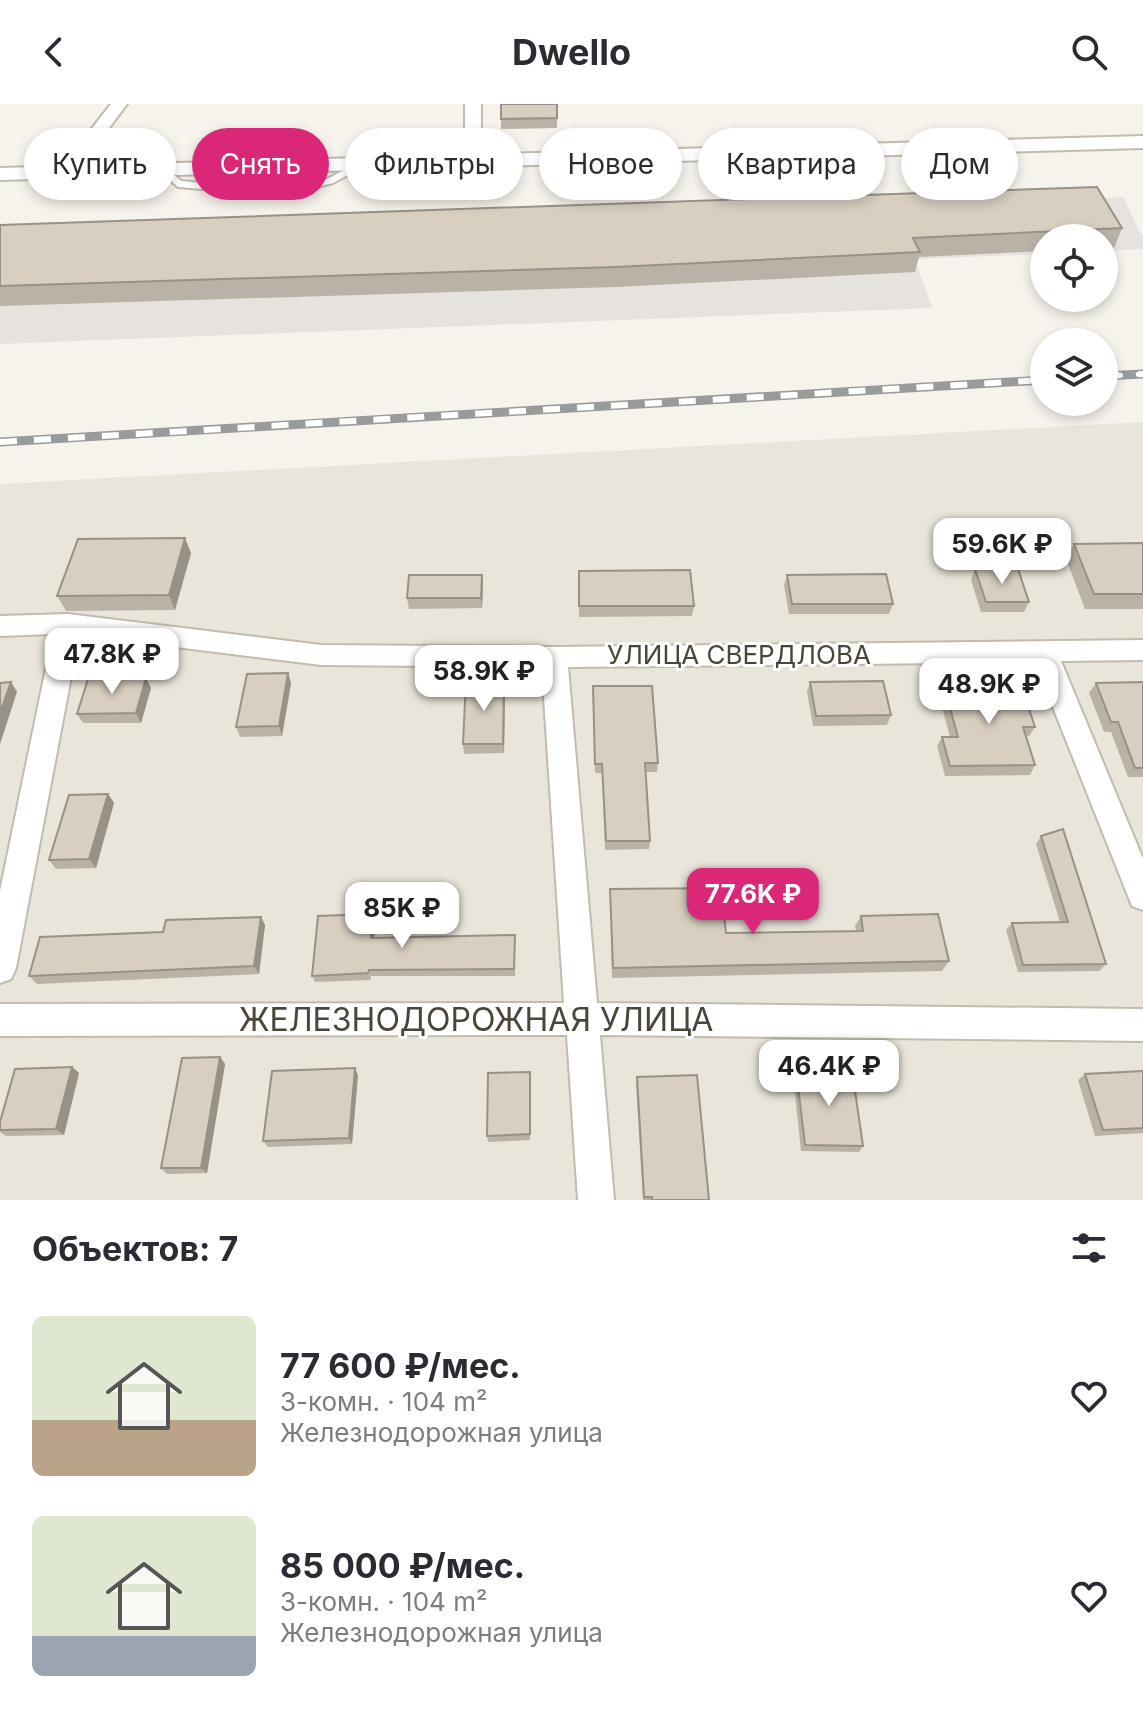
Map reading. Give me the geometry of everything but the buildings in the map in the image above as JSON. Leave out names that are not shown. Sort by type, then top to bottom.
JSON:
[{"type":"street","points":[[101,128],[119,104]]},
{"type":"street","points":[[473,104],[473,128]]},
{"type":"street","points":[[523,158],[1143,142]]},
{"type":"street","points":[[176,168],[345,163]]},
{"type":"street","points":[[0,174],[24,173]]},
{"type":"street","points":[[0,968],[68,624]]},
{"type":"street","name":"УЛИЦА СВЕРДЛОВА","points":[[0,626],[68,624],[321,655],[554,657],[1143,650]]},
{"type":"street","points":[[1045,653],[1143,896]]},
{"type":"street","points":[[554,657],[596,1200]]},
{"type":"street","name":"ЖЕЛЕЗНОДОРОЖНАЯ УЛИЦА","points":[[0,1020],[583,1019],[1143,1025]]},
{"type":"shaded area","points":[[1123,197],[1143,238],[1143,249],[1118,250],[1118,224],[1030,224],[1030,255],[915,259],[932,308],[0,344],[0,243]]},
{"type":"shaded area","points":[[1143,422],[1143,1200],[0,1200],[0,484]]},
{"type":"railway","points":[[1118,375],[1143,374],[1118,376]]},
{"type":"railway","points":[[0,442],[1030,381]]}]
